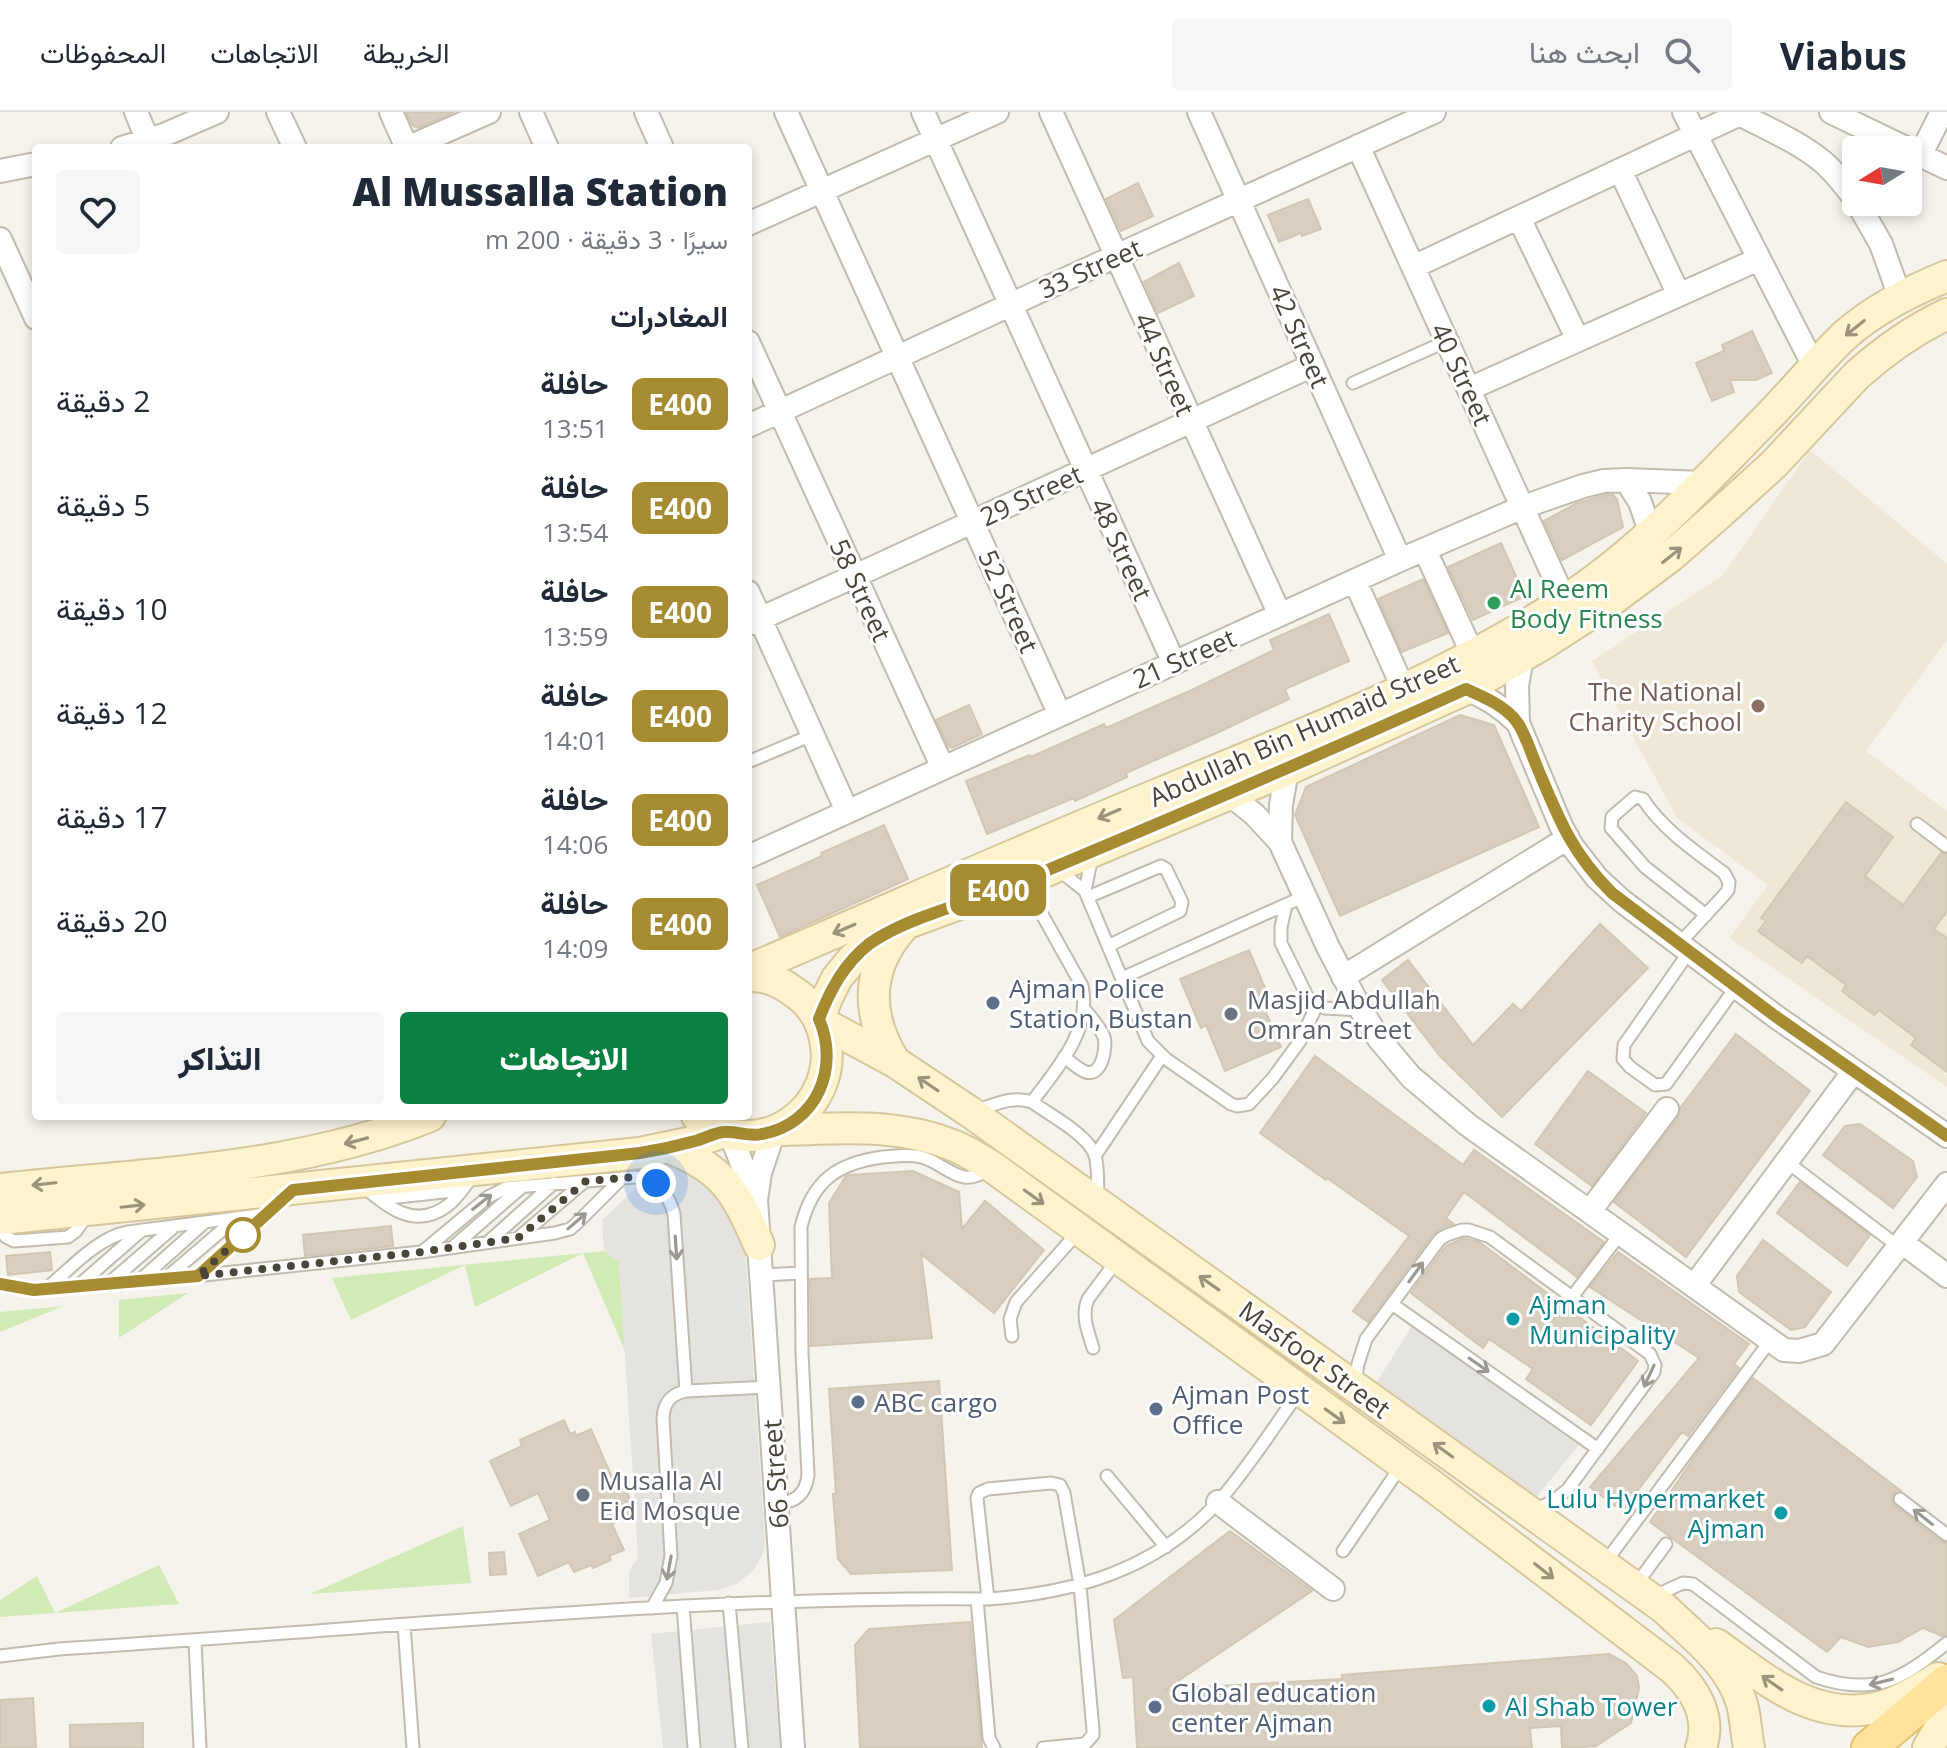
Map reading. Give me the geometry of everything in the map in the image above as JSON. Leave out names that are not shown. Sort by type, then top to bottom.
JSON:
[{"type":"main road","points":[[1869,1748],[1947,1682]]},
{"type":"street","points":[[136,112],[150,144],[217,112]]},
{"type":"street","points":[[278,112],[293,144]]},
{"type":"street","points":[[391,112],[405,144]]},
{"type":"street","points":[[416,144],[489,112]]},
{"type":"street","points":[[531,112],[545,144]]},
{"type":"street","points":[[646,112],[660,144]]},
{"type":"street","name":"52 Street","points":[[786,112],[1060,715]]},
{"type":"street","name":"48 Street","points":[[923,112],[1174,663]]},
{"type":"street","points":[[752,222],[997,112]]},
{"type":"street","name":"44 Street","points":[[1051,112],[1280,615]]},
{"type":"street","name":"42 Street","points":[[1199,112],[1400,560]]},
{"type":"street","name":"33 Street","points":[[752,424],[1434,112]]},
{"type":"street","points":[[1684,112],[1815,368]]},
{"type":"street","points":[[1831,112],[1880,136]]},
{"type":"street","points":[[1922,152],[1942,112]]},
{"type":"street","points":[[1413,267],[1738,113],[1798,145],[1822,162],[1842,182]]},
{"type":"street","name":"40 Street","points":[[1358,146],[1565,601]]},
{"type":"street","points":[[1922,157],[1947,168]]},
{"type":"street","points":[[0,169],[32,165]]},
{"type":"street","points":[[1620,170],[1679,295]]},
{"type":"street","points":[[1865,216],[1881,244],[1900,297]]},
{"type":"street","points":[[1519,218],[1578,340]]},
{"type":"street","points":[[0,239],[32,309]]},
{"type":"street","points":[[1469,389],[1759,259]]},
{"type":"street","name":"Abdullah Bin Humaid Street","points":[[752,968],[1404,690],[1473,655],[1565,601],[1606,572],[1651,534],[1854,328],[1900,297],[1947,276]]},
{"type":"street","name":"Abdullah Bin Humaid Street","points":[[820,1020],[837,978],[867,946],[886,933],[1041,873],[1287,770],[1466,689],[1522,657],[1612,600],[1671,556],[1750,488],[1871,362],[1917,328],[1947,314]]},
{"type":"street","name":"58 Street","points":[[752,351],[943,768]]},
{"type":"street","name":"29 Street","points":[[754,621],[1313,365]]},
{"type":"street","points":[[1714,472],[1723,471],[1732,486],[1750,488]]},
{"type":"street","name":"21 Street","points":[[752,855],[1523,507],[1594,483],[1626,480],[1664,483],[1714,472]]},
{"type":"street","points":[[1626,480],[1640,502],[1651,534]]},
{"type":"street","points":[[1425,550],[1473,655]]},
{"type":"street","points":[[1355,581],[1404,690]]},
{"type":"street","points":[[754,621],[847,811]]},
{"type":"street","points":[[1522,657],[1517,686],[1518,723],[1568,838],[1586,865],[1612,893],[1684,948],[1947,1136]]},
{"type":"street","points":[[1466,689],[1486,697],[1518,723]]},
{"type":"street","points":[[1287,770],[1281,805],[1280,842],[1296,901],[1394,1059],[1429,1094],[1468,1125],[1784,1350],[1807,1349],[1823,1344],[1947,1184]]},
{"type":"street","points":[[1229,794],[1255,815],[1280,842]]},
{"type":"street","points":[[1343,977],[1568,838]]},
{"type":"street","points":[[895,1062],[876,1023],[873,1002],[881,959],[891,940],[905,924]]},
{"type":"street","points":[[752,976],[782,983],[803,998],[820,1020],[827,1043],[828,1064],[812,1104],[796,1119],[776,1130]]},
{"type":"street","name":"Masfoot Street","points":[[820,1020],[895,1062],[970,1112],[1649,1597],[1716,1657],[1728,1672],[1743,1708],[1749,1748]]},
{"type":"street","points":[[1694,1286],[1854,1071]]},
{"type":"street","points":[[1590,1211],[1667,1109]]},
{"type":"street","points":[[702,1120],[727,1132]]},
{"type":"street","points":[[0,1189],[256,1162],[323,1150],[397,1122]]},
{"type":"street","name":"Masfoot Street","points":[[0,1219],[293,1190],[369,1191],[470,1180],[669,1148],[727,1132],[759,1135],[776,1130],[861,1127],[909,1132],[955,1146],[991,1166],[1403,1464],[1648,1649],[1687,1682],[1699,1700],[1704,1721],[1701,1748]]},
{"type":"street","name":"66 Street","points":[[776,1130],[760,1173],[756,1200],[793,1748]]},
{"type":"street","name":"66 Street","points":[[727,1132],[756,1200]]},
{"type":"street","points":[[669,1148],[705,1164],[734,1192],[744,1209],[760,1260]]},
{"type":"street","points":[[88,1179],[97,1197],[91,1210]]},
{"type":"street","points":[[1901,1245],[1947,1276]]},
{"type":"street","points":[[1430,1484],[1474,1497],[1486,1489],[1485,1480]]},
{"type":"street","points":[[1218,1502],[1333,1589]]},
{"type":"street","points":[[1649,1597],[1783,1691],[1829,1709],[1856,1710],[1884,1706],[1947,1672]]},
{"type":"street","points":[[1928,1748],[1947,1715]]},
{"type":"lane","points":[[1353,383],[1447,341]]},
{"type":"lane","points":[[752,760],[812,735]]},
{"type":"lane","points":[[1706,915],[1645,867],[1611,828],[1612,817],[1635,797],[1643,799],[1669,829],[1727,877],[1729,882],[1728,890],[1706,915],[1624,1045],[1623,1059],[1655,1085],[1666,1084],[1736,987]]},
{"type":"lane","points":[[1917,824],[1946,846]]},
{"type":"lane","points":[[1093,851],[1087,894],[1144,1033],[1162,1056],[1231,1104],[1249,1104],[1273,1078],[1300,1041],[1317,1005]]},
{"type":"lane","points":[[1032,1102],[1079,1033],[1085,1010],[1082,986],[1039,909],[1041,873],[1087,894],[1161,866],[1166,869],[1182,902],[1180,911],[1108,946]]},
{"type":"lane","points":[[1122,978],[1296,901]]},
{"type":"lane","points":[[1296,901],[1281,927],[1281,943],[1309,1000],[1331,1010],[1361,1010]]},
{"type":"lane","points":[[1064,1057],[1086,1072],[1092,1072],[1100,1065],[1105,1039],[1085,1010]]},
{"type":"lane","points":[[1095,1156],[1162,1056]]},
{"type":"lane","points":[[970,1112],[1012,1099],[1032,1102],[1086,1141],[1095,1156],[1098,1204]]},
{"type":"lane","points":[[777,1503],[795,1500],[807,1485],[801,1227],[813,1194],[824,1180],[854,1162],[905,1155],[926,1158],[960,1177],[977,1176],[991,1166]]},
{"type":"lane","points":[[1787,1162],[1901,1245]]},
{"type":"lane","points":[[0,1284],[24,1290],[198,1276],[421,1252],[555,1233],[570,1229],[622,1178]]},
{"type":"lane","points":[[421,1252],[488,1197],[506,1188],[622,1178],[646,1178],[656,1183],[671,1202],[674,1214],[686,1391]]},
{"type":"lane","points":[[518,1238],[586,1181]]},
{"type":"lane","points":[[488,1243],[554,1183]]},
{"type":"lane","points":[[453,1248],[523,1186]]},
{"type":"lane","points":[[198,1276],[293,1190]]},
{"type":"lane","points":[[0,1229],[14,1241],[68,1237],[80,1227],[91,1210]]},
{"type":"lane","points":[[45,1289],[107,1239],[121,1233],[266,1214]]},
{"type":"lane","points":[[164,1279],[235,1218]]},
{"type":"lane","points":[[139,1281],[205,1222]]},
{"type":"lane","points":[[109,1284],[175,1226]]},
{"type":"lane","points":[[77,1286],[142,1230]]},
{"type":"lane","points":[[1012,1336],[1010,1319],[1016,1302],[1080,1230]]},
{"type":"lane","points":[[1355,1387],[1366,1339],[1440,1239],[1462,1230],[1490,1237],[1650,1354],[1655,1365],[1650,1378],[1568,1489],[1555,1500],[1530,1512]]},
{"type":"lane","points":[[1572,1297],[1621,1233]]},
{"type":"lane","points":[[1093,1348],[1084,1318],[1085,1305],[1119,1259]]},
{"type":"lane","points":[[760,1260],[801,1273]]},
{"type":"lane","points":[[1392,1304],[1598,1449]]},
{"type":"lane","points":[[1604,1565],[1770,1341]]},
{"type":"lane","points":[[652,1608],[666,1583],[671,1556],[663,1410],[671,1396],[686,1391],[768,1387]]},
{"type":"lane","points":[[0,1656],[59,1649],[729,1603],[982,1599],[1026,1596],[1080,1585],[1116,1573],[1166,1547],[1193,1526],[1235,1481],[1300,1390]]},
{"type":"lane","points":[[1343,1551],[1403,1464]]},
{"type":"lane","points":[[1107,1476],[1166,1547]]},
{"type":"lane","points":[[994,1748],[989,1738],[977,1498],[979,1493],[988,1489],[1051,1483],[1060,1485],[1064,1493],[1080,1585],[1093,1735],[1085,1744],[1043,1748]]},
{"type":"lane","points":[[1900,1499],[1947,1535]]},
{"type":"lane","points":[[1649,1597],[1666,1544]]},
{"type":"lane","points":[[1649,1597],[1678,1584],[1693,1584],[1816,1677],[1850,1686],[1901,1676],[1947,1643]]},
{"type":"lane","points":[[729,1603],[742,1748]]},
{"type":"lane","points":[[683,1606],[694,1748]]},
{"type":"lane","points":[[404,1625],[413,1748]]},
{"type":"lane","points":[[195,1641],[200,1748]]},
{"type":"shaded area","name":"The National Charity School","points":[[1810,450],[1947,564],[1947,640],[1866,751],[1947,811],[1947,1087],[1729,938],[1768,885],[1677,818],[1592,661],[1723,575]]},
{"type":"shaded area","points":[[667,1159],[703,1170],[744,1230],[765,1541],[764,1552],[753,1571],[737,1584],[718,1590],[629,1598],[629,1571],[638,1557],[619,1262],[604,1251],[602,1220]]},
{"type":"shaded area","points":[[1414,1323],[1579,1445],[1534,1500],[1375,1385]]},
{"type":"shaded area","points":[[770,1622],[780,1748],[663,1748],[651,1634]]},
{"type":"green space","points":[[604,1251],[619,1262],[625,1351],[583,1253]]},
{"type":"green space","points":[[583,1253],[475,1307],[465,1265],[351,1320],[332,1278]]},
{"type":"green space","points":[[188,1293],[119,1338],[119,1300]]},
{"type":"green space","points":[[63,1306],[0,1332],[0,1312]]},
{"type":"green space","points":[[463,1526],[471,1583],[310,1594]]},
{"type":"green space","points":[[159,1565],[179,1604],[0,1617],[0,1600],[37,1576],[55,1613]]},
{"type":"building","points":[[406,112],[454,112],[418,128],[413,126]]},
{"type":"building","points":[[1138,183],[1153,216],[1121,231],[1106,199]]},
{"type":"building","points":[[1308,199],[1321,229],[1279,242],[1268,215]]},
{"type":"building","points":[[1179,263],[1194,296],[1158,313],[1144,282]]},
{"type":"building","points":[[1752,331],[1772,373],[1756,380],[1730,380],[1734,392],[1712,401],[1696,363],[1724,351],[1722,345]]},
{"type":"building","points":[[1606,495],[1617,499],[1623,527],[1562,560],[1544,521],[1577,503]]},
{"type":"building","points":[[1501,543],[1525,596],[1473,620],[1448,567]]},
{"type":"building","points":[[1423,579],[1448,633],[1402,652],[1378,599]]},
{"type":"building","points":[[1329,614],[1349,661],[1285,689],[1289,699],[1126,773],[1127,777],[1075,801],[1074,798],[987,834],[966,781],[1031,757],[1104,724],[1106,728],[1194,689],[1274,650],[1270,640]]},
{"type":"building","points":[[969,705],[982,734],[949,747],[936,720]]},
{"type":"building","points":[[1460,715],[1494,725],[1539,827],[1340,916],[1295,815],[1306,787]]},
{"type":"building","points":[[1846,802],[1893,837],[1865,876],[1903,905],[1941,853],[1947,854],[1947,911],[1934,929],[1947,938],[1947,1072],[1911,1045],[1916,1038],[1879,1010],[1874,1015],[1842,991],[1846,985],[1807,956],[1802,963],[1758,931],[1766,921],[1761,918]]},
{"type":"building","points":[[884,825],[908,879],[780,937],[757,885]]},
{"type":"building","points":[[1600,924],[1648,968],[1502,1117],[1439,1055],[1382,980],[1408,960],[1473,1045],[1513,1004],[1521,1011]]},
{"type":"building","name":"Masjid Abdullah Omran Street","points":[[1249,950],[1270,1000],[1262,1003],[1281,1047],[1225,1071],[1206,1025],[1201,1028],[1180,979]]},
{"type":"building","points":[[1736,1034],[1810,1091],[1686,1257],[1614,1202]]},
{"type":"building","points":[[1315,1056],[1463,1165],[1474,1150],[1604,1242],[1577,1277],[1464,1192],[1446,1218],[1454,1224],[1433,1234],[1368,1322],[1353,1311],[1409,1236],[1260,1133]]},
{"type":"building","points":[[1588,1071],[1646,1113],[1592,1186],[1535,1144]]},
{"type":"building","points":[[1860,1124],[1913,1161],[1917,1177],[1893,1208],[1823,1155],[1845,1126]]},
{"type":"building","points":[[913,1171],[959,1192],[962,1229],[985,1201],[1044,1250],[994,1313],[921,1254],[932,1338],[811,1346],[810,1279],[832,1278],[829,1203],[846,1176]]},
{"type":"building","points":[[1800,1182],[1870,1235],[1847,1266],[1777,1213]]},
{"type":"building","points":[[391,1226],[393,1246],[305,1256],[303,1235]]},
{"type":"building","name":"Ajman Municipality","points":[[1463,1238],[1479,1242],[1638,1361],[1591,1425],[1526,1379],[1533,1369],[1489,1339],[1483,1348],[1411,1293],[1446,1246]]},
{"type":"building","points":[[1763,1240],[1831,1292],[1805,1327],[1791,1330],[1739,1292],[1737,1276]]},
{"type":"building","points":[[50,1252],[52,1270],[8,1275],[6,1256]]},
{"type":"building","points":[[1618,1252],[1749,1344],[1734,1364],[1739,1368],[1688,1436],[1682,1432],[1622,1511],[1590,1487],[1699,1358],[1590,1287]]},
{"type":"building","name":"Lulu Hypermarket Ajman","points":[[1753,1378],[1901,1491],[1893,1494],[1894,1505],[1947,1543],[1947,1635],[1923,1628],[1898,1642],[1868,1647],[1841,1637],[1827,1652],[1650,1522]]},
{"type":"building","points":[[939,1381],[952,1570],[851,1574],[838,1559],[829,1389]]},
{"type":"building","name":"Musalla Al Eid Mosque","points":[[564,1420],[570,1434],[575,1432],[576,1436],[591,1429],[614,1482],[621,1478],[634,1508],[628,1510],[631,1515],[612,1524],[624,1550],[609,1556],[611,1560],[574,1572],[569,1562],[538,1576],[519,1534],[550,1520],[538,1493],[511,1506],[490,1461],[522,1446],[520,1440]]},
{"type":"building","points":[[1230,1531],[1312,1591],[1166,1689],[1342,1679],[1342,1675],[1609,1654],[1626,1663],[1637,1676],[1639,1688],[1631,1723],[1596,1746],[1569,1748],[1562,1748],[1561,1726],[1530,1728],[1532,1748],[1137,1748],[1133,1677],[1123,1678],[1114,1620]]},
{"type":"building","points":[[504,1552],[506,1574],[490,1575],[489,1553]]},
{"type":"building","points":[[970,1622],[982,1748],[860,1748],[855,1645],[869,1629]]},
{"type":"building","points":[[33,1698],[36,1748],[0,1748],[0,1700]]},
{"type":"building","points":[[143,1723],[143,1748],[70,1748],[70,1725]]},
{"type":"bus line","name":"E400","points":[[0,1284],[34,1290],[198,1276],[293,1190],[640,1153],[724,1132],[759,1135],[778,1130],[812,1104],[822,1085],[828,1064],[827,1043],[819,1019],[837,978],[867,946],[886,933],[1128,837],[1287,770],[1466,689],[1486,697],[1518,723],[1572,846],[1612,893],[1775,1016],[1947,1136]]},
{"type":"place","name":"Al Reem Body Fitness","points":[[1494,603]]},
{"type":"place","name":"The National Charity School","points":[[1758,706]]},
{"type":"place","name":"Ajman Police Station, Bustan","points":[[993,1003]]},
{"type":"place","name":"Masjid Abdullah Omran Street","points":[[1231,1014]]},
{"type":"place","name":"Ajman Municipality","points":[[1513,1319]]},
{"type":"place","name":"ABC cargo","points":[[858,1402]]},
{"type":"place","name":"Ajman Post Office","points":[[1156,1409]]},
{"type":"place","name":"Musalla Al Eid Mosque","points":[[583,1495]]},
{"type":"place","name":"Lulu Hypermarket Ajman","points":[[1781,1513]]},
{"type":"place","name":"Al Shab Tower","points":[[1489,1706]]},
{"type":"place","name":"Global education center Ajman","points":[[1155,1707]]},
{"type":"route","points":[[243,1235],[250,1229],[198,1276],[421,1252],[518,1238],[586,1181],[635,1177],[656,1183]]}]
